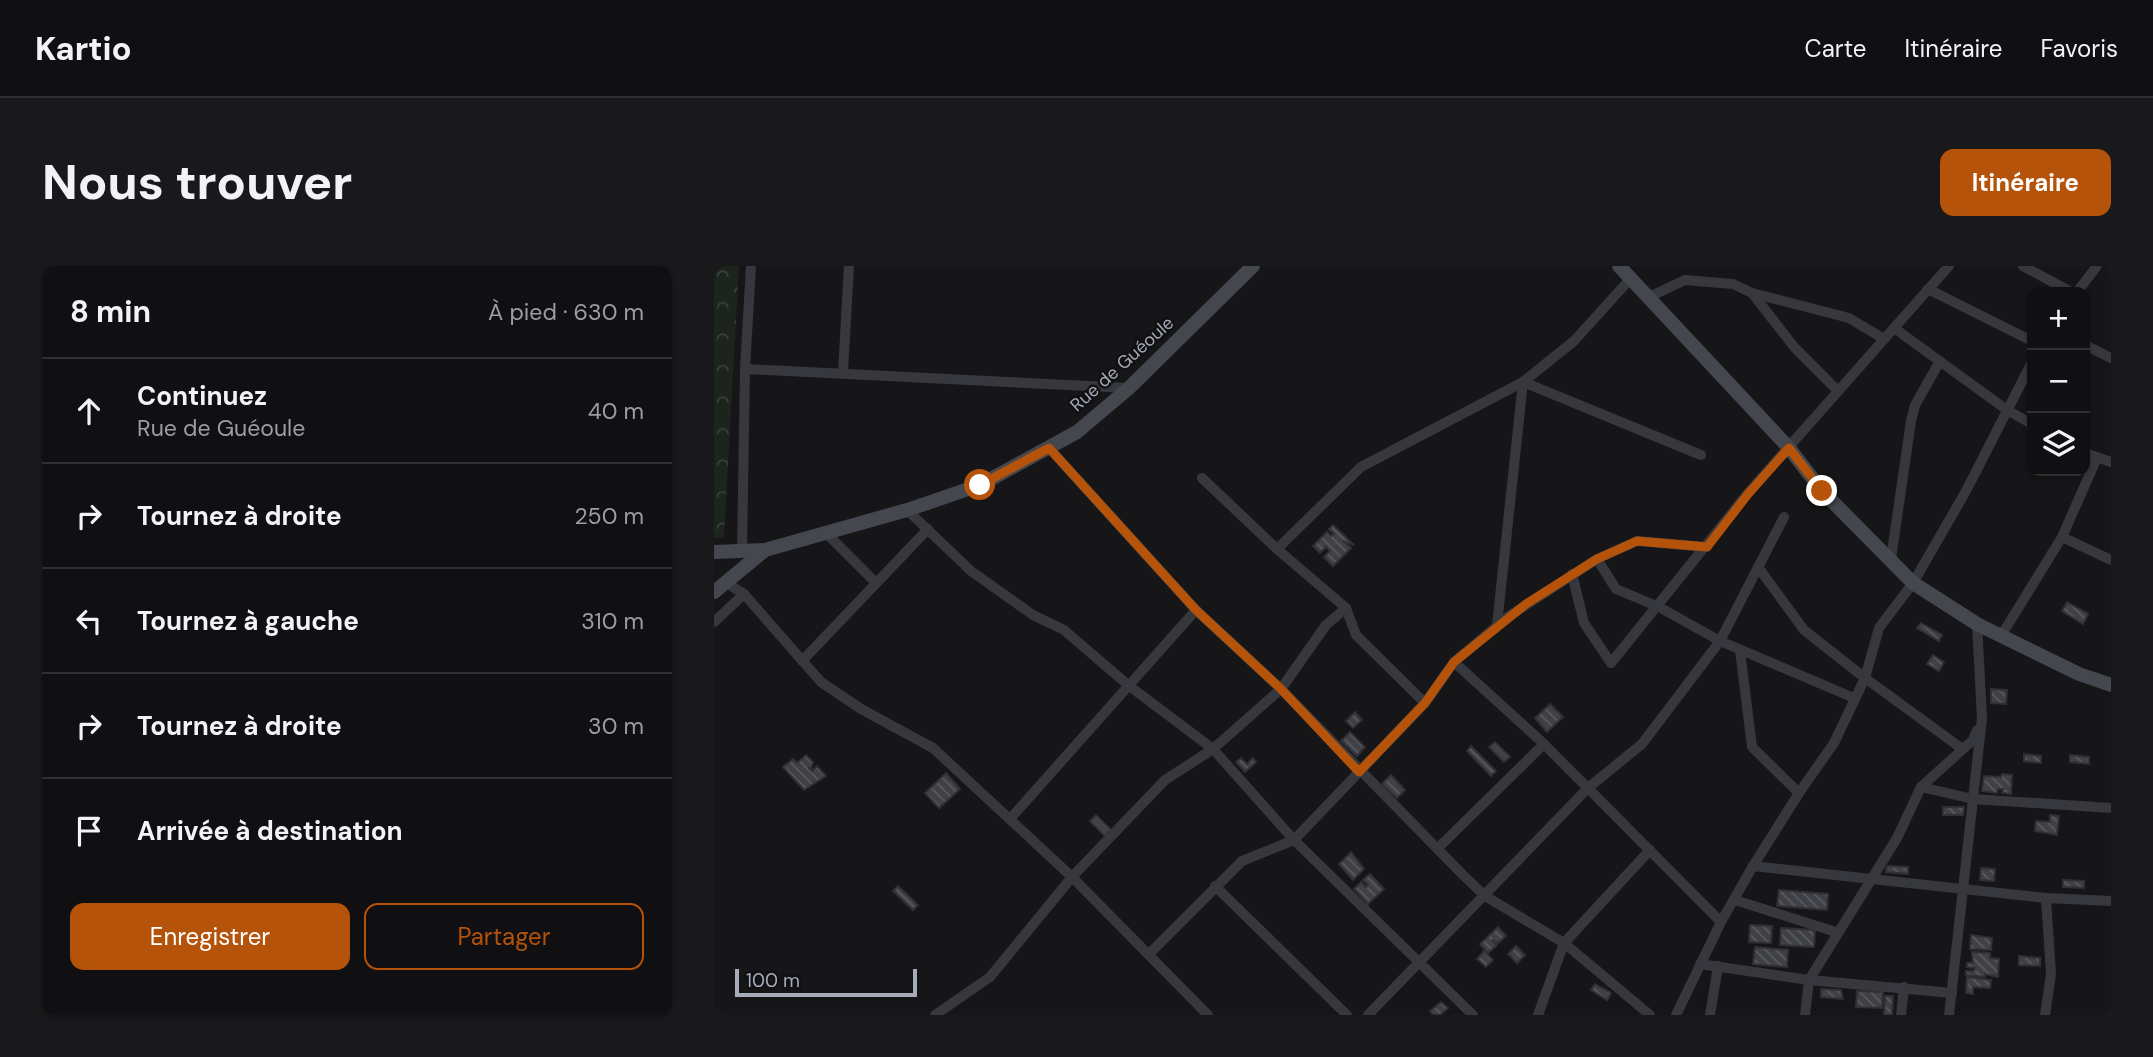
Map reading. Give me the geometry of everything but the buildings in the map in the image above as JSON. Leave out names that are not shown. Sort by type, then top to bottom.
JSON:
[{"type":"main road","name":"Rue de Guéoule","points":[[714,552],[765,550],[907,510],[980,485],[1077,432],[1129,388],[1253,266]]},
{"type":"main road","points":[[1619,266],[1651,296],[1789,448],[1822,491],[1913,583],[1977,624],[2088,678],[2111,685]]},
{"type":"main road","name":"Rue de Guéoule","points":[[719,587],[765,550]]},
{"type":"street","points":[[742,551],[745,369],[751,266]]},
{"type":"street","points":[[843,372],[849,266]]},
{"type":"street","points":[[1572,574],[1584,623],[1611,663],[1748,494],[1949,266]]},
{"type":"street","points":[[2023,266],[2062,287]]},
{"type":"street","points":[[2081,287],[2097,266]]},
{"type":"street","points":[[1277,549],[1361,467],[1523,382],[1574,341],[1631,278]]},
{"type":"street","points":[[1651,296],[1685,280],[1733,284],[1752,293],[1849,318],[1884,339]]},
{"type":"street","points":[[1928,289],[2027,338]]},
{"type":"street","points":[[1752,293],[1795,348],[1838,391]]},
{"type":"street","points":[[1894,328],[2007,410],[2027,421]]},
{"type":"street","points":[[2090,348],[2111,358]]},
{"type":"street","points":[[1891,559],[1911,421],[1915,405],[1940,361]]},
{"type":"street","points":[[745,369],[1129,388]]},
{"type":"street","points":[[1676,1015],[1721,922],[1753,866],[1834,743],[1864,678],[1879,628],[1913,583],[1966,491],[2027,372]]},
{"type":"street","points":[[1523,382],[1701,455]]},
{"type":"street","points":[[1497,625],[1523,382]]},
{"type":"street","points":[[1049,448],[1196,610],[1281,689],[1359,772],[1485,896],[1564,943],[1650,1015]]},
{"type":"street","points":[[2090,456],[2111,462]]},
{"type":"street","points":[[2001,636],[2062,537],[2096,460]]},
{"type":"street","points":[[1202,478],[1277,549],[1346,608],[1356,635],[1425,703]]},
{"type":"street","points":[[907,510],[971,571],[1033,615],[1063,630],[1128,685],[1213,749],[1294,840],[1473,1015]]},
{"type":"street","points":[[1368,1015],[1588,788],[1643,744],[1720,641],[1784,517]]},
{"type":"street","points":[[802,660],[928,529]]},
{"type":"street","points":[[827,534],[876,583]]},
{"type":"street","points":[[2062,537],[2111,560]]},
{"type":"street","points":[[1150,953],[1242,861],[1294,840],[1425,703],[1454,662],[1497,625],[1597,559],[1637,541],[1707,547]]},
{"type":"street","points":[[1597,559],[1616,589],[1659,607],[1720,641],[1854,698]]},
{"type":"street","points":[[1758,567],[1804,630],[1864,678],[1961,748]]},
{"type":"street","points":[[719,587],[744,594],[821,682],[861,709],[933,748],[1072,877],[1150,953],[1208,1015]]},
{"type":"street","points":[[714,622],[744,594]]},
{"type":"street","points":[[935,1015],[990,977],[1072,877],[1165,780],[1213,749],[1281,689],[1326,625],[1346,608]]},
{"type":"street","points":[[1010,819],[1196,610]]},
{"type":"street","points":[[1949,1015],[1982,718],[1977,624]]},
{"type":"street","points":[[1740,650],[1752,747],[1799,793]]},
{"type":"street","points":[[1454,662],[1544,744],[1721,922]]},
{"type":"street","points":[[1805,1015],[1809,981],[1836,932],[1897,838],[1921,787],[1961,748],[1973,740],[1982,718]]},
{"type":"street","points":[[1438,848],[1544,744]]},
{"type":"street","points":[[1921,787],[1973,799],[2111,807]]},
{"type":"street","points":[[1538,1015],[1564,943],[1650,850]]},
{"type":"street","points":[[1753,866],[2046,898],[2111,901]]},
{"type":"street","points":[[1215,886],[1348,1015]]},
{"type":"street","points":[[2045,1015],[2051,974],[2046,898]]},
{"type":"street","points":[[1734,900],[1836,932]]},
{"type":"street","points":[[1700,964],[1809,981],[1952,993]]},
{"type":"street","points":[[1710,1015],[1718,966]]},
{"type":"street","points":[[1902,1015],[1904,987]]},
{"type":"green space","points":[[714,266],[739,266],[724,537],[714,538]]},
{"type":"route","points":[[980,485],[1049,448],[1196,610],[1281,689],[1359,772],[1425,703],[1454,662],[1526,604],[1597,559],[1637,541],[1646,540],[1707,547],[1748,494],[1789,448],[1822,491]]}]
